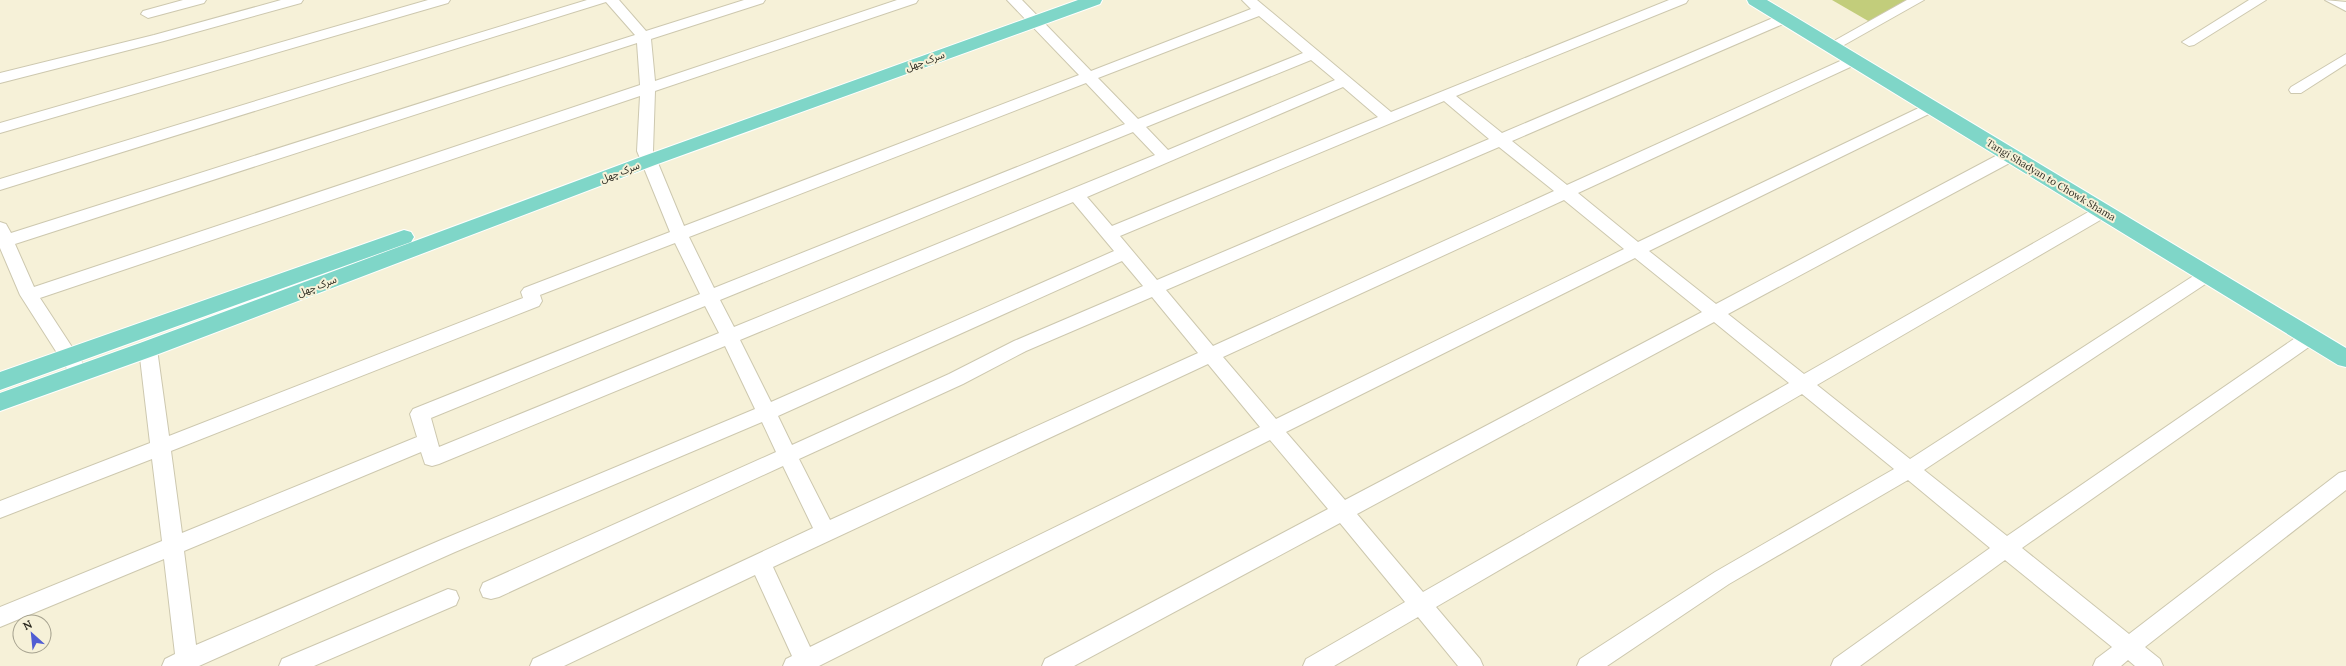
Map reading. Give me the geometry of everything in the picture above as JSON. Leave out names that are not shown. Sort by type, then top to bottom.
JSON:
[{"type":"main road","points":[[0,402],[75,365],[647,156],[1026,12],[1066,0]]},
{"type":"main road","points":[[1026,12],[1094,0]]},
{"type":"main road","name":"Tangi Shadyan to Chowk Shama","points":[[1755,0],[2346,359]]},
{"type":"main road","name":"سرک چهل","points":[[75,365],[148,349],[647,156]]},
{"type":"main road","points":[[0,381],[75,365]]},
{"type":"street","points":[[148,14],[199,0]]},
{"type":"street","points":[[0,78],[160,38],[296,0]]},
{"type":"street","points":[[0,128],[443,0]]},
{"type":"street","points":[[0,185],[601,0]]},
{"type":"street","points":[[612,0],[644,37],[648,87],[647,156],[679,234],[825,532]]},
{"type":"street","points":[[75,365],[6,259],[3,234],[644,37],[758,0]]},
{"type":"street","points":[[29,295],[911,0]]},
{"type":"street","points":[[1109,234],[1445,95],[1682,0]]},
{"type":"street","points":[[1832,46],[1917,0]]},
{"type":"street","points":[[2189,42],[2259,0]]},
{"type":"street","points":[[2332,0],[2346,7]]},
{"type":"street","points":[[0,510],[533,301],[530,292],[1090,78],[1256,5],[1389,118]]},
{"type":"street","points":[[1026,12],[1166,157]]},
{"type":"street","points":[[491,590],[654,518],[788,455],[956,380],[1020,346],[1785,18]]},
{"type":"street","points":[[1313,54],[420,414],[432,458],[1076,195],[1346,81]]},
{"type":"street","points":[[2296,90],[2346,58]]},
{"type":"street","points":[[541,666],[825,532],[1212,356],[1854,60]]},
{"type":"street","points":[[1445,95],[2152,666]]},
{"type":"street","points":[[760,562],[802,664],[1636,250],[1932,108]]},
{"type":"street","points":[[1053,666],[1343,513],[2011,155]]},
{"type":"street","points":[[1076,195],[1472,666]]},
{"type":"street","points":[[1314,666],[2103,211]]},
{"type":"street","points":[[148,349],[173,545],[183,664],[441,550],[767,412],[1125,253]]},
{"type":"street","points":[[1588,666],[1722,578],[1908,470],[2207,275]]},
{"type":"street","points":[[1842,666],[2006,548],[2310,337]]},
{"type":"street","points":[[0,617],[428,441]]},
{"type":"street","points":[[2104,666],[2346,479]]},
{"type":"street","points":[[290,666],[448,598]]},
{"type":"green space","points":[[1832,0],[1908,0],[1870,22]]}]
